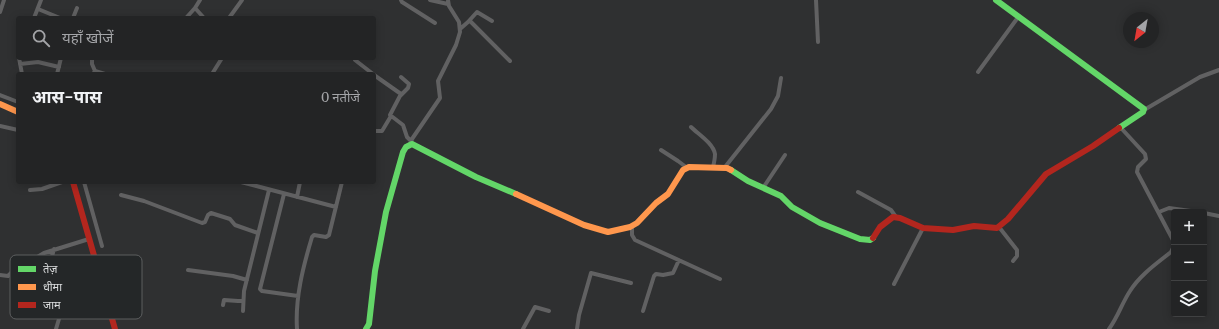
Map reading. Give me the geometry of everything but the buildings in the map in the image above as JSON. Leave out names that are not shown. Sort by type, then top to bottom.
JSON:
[{"type":"street","points":[[0,12],[4,0]]},
{"type":"street","points":[[35,16],[42,0]]},
{"type":"street","points":[[188,16],[200,0]]},
{"type":"street","points":[[230,16],[242,0]]},
{"type":"street","points":[[401,0],[435,23]]},
{"type":"street","points":[[368,329],[375,271],[386,212],[403,152],[440,98],[438,81],[456,45],[460,29],[459,22],[448,2],[430,0]]},
{"type":"street","points":[[816,0],[818,42]]},
{"type":"street","points":[[996,0],[1143,107],[1144,110]]},
{"type":"street","points":[[74,16],[76,8]]},
{"type":"street","points":[[195,8],[202,16]]},
{"type":"street","points":[[38,9],[55,16]]},
{"type":"street","points":[[460,29],[478,12],[492,21]]},
{"type":"street","points":[[978,72],[1019,16]]},
{"type":"street","points":[[470,21],[510,61]]},
{"type":"street","points":[[19,60],[22,72]]},
{"type":"street","points":[[58,72],[61,60]]},
{"type":"street","points":[[92,60],[94,72]]},
{"type":"street","points":[[213,72],[221,60]]},
{"type":"street","points":[[355,60],[370,72]]},
{"type":"street","points":[[20,64],[38,62],[59,67]]},
{"type":"street","points":[[661,150],[686,167],[725,167],[748,181],[781,196],[792,207],[801,213],[820,223],[860,239],[870,240],[884,222],[890,218],[896,217],[924,228],[953,230],[974,226],[994,228],[999,227],[1015,211],[1046,174],[1121,128],[1144,110],[1200,77],[1219,70]]},
{"type":"street","points":[[376,76],[401,95]]},
{"type":"street","points":[[376,130],[382,131],[401,95],[410,84],[401,77]]},
{"type":"street","points":[[725,167],[771,108],[778,96],[781,78]]},
{"type":"street","points":[[0,95],[16,101]]},
{"type":"street","points":[[0,104],[16,111]]},
{"type":"street","points":[[390,116],[403,125],[410,143],[476,177],[592,228],[608,232],[632,226],[637,223],[656,203],[668,194],[686,167]]},
{"type":"street","points":[[0,126],[16,130]]},
{"type":"street","points":[[690,127],[714,151],[715,157],[712,167]]},
{"type":"street","points":[[1121,128],[1145,154],[1146,159],[1137,169],[1137,172],[1171,236]]},
{"type":"street","points":[[763,188],[785,155]]},
{"type":"street","points":[[30,190],[42,189],[56,184]]},
{"type":"street","points":[[74,184],[94,255]]},
{"type":"street","points":[[85,184],[102,246]]},
{"type":"street","points":[[248,184],[336,207]]},
{"type":"street","points":[[297,197],[300,184]]},
{"type":"street","points":[[297,329],[296,314],[298,296],[312,237],[314,235],[326,237],[329,235],[342,184]]},
{"type":"street","points":[[243,311],[244,291],[269,190]]},
{"type":"street","points":[[858,192],[891,210],[896,217]]},
{"type":"street","points":[[284,194],[260,289],[262,291],[298,296]]},
{"type":"street","points":[[120,195],[202,222],[205,222],[209,213],[211,213],[230,219],[235,225],[258,233]]},
{"type":"street","points":[[1159,212],[1169,208],[1176,209]]},
{"type":"street","points":[[1207,214],[1219,216]]},
{"type":"street","points":[[632,226],[632,235],[635,240],[720,279]]},
{"type":"street","points":[[999,227],[1017,250],[1017,256],[1013,261]]},
{"type":"street","points":[[894,284],[924,228]]},
{"type":"street","points":[[42,255],[89,239]]},
{"type":"street","points":[[52,255],[54,250]]},
{"type":"street","points":[[1109,329],[1119,314],[1124,301],[1136,281],[1171,252]]},
{"type":"street","points":[[642,311],[654,276],[656,274],[663,275],[673,273],[679,260]]},
{"type":"street","points":[[188,270],[233,276],[247,280]]},
{"type":"street","points":[[577,329],[579,315],[591,273],[631,283]]},
{"type":"street","points":[[0,275],[8,276],[10,274]]},
{"type":"street","points":[[223,305],[224,300],[238,302],[243,301]]},
{"type":"street","points":[[524,329],[535,307],[549,311]]},
{"type":"street","points":[[56,329],[59,319]]},
{"type":"street","points":[[112,319],[115,329]]},
{"type":"traffic: fast","points":[[996,0],[1144,109],[1143,112],[1119,128]]},
{"type":"traffic: fast","points":[[366,329],[369,324],[375,271],[386,212],[403,152],[406,147],[412,144],[476,177],[516,194]]},
{"type":"traffic: fast","points":[[731,170],[748,181],[781,196],[792,207],[820,223],[860,239],[870,240],[873,238]]},
{"type":"traffic: slow","points":[[0,104],[16,111]]},
{"type":"traffic: slow","points":[[516,194],[584,225],[608,232],[630,227],[637,223],[656,203],[668,194],[683,170],[689,167],[727,168],[731,170]]},
{"type":"traffic: jam","points":[[873,238],[880,227],[893,217],[900,218],[923,228],[953,230],[974,226],[997,228],[1008,219],[1046,174],[1093,146],[1119,128]]},
{"type":"traffic: jam","points":[[74,184],[94,255]]},
{"type":"traffic: jam","points":[[112,319],[115,329]]}]
